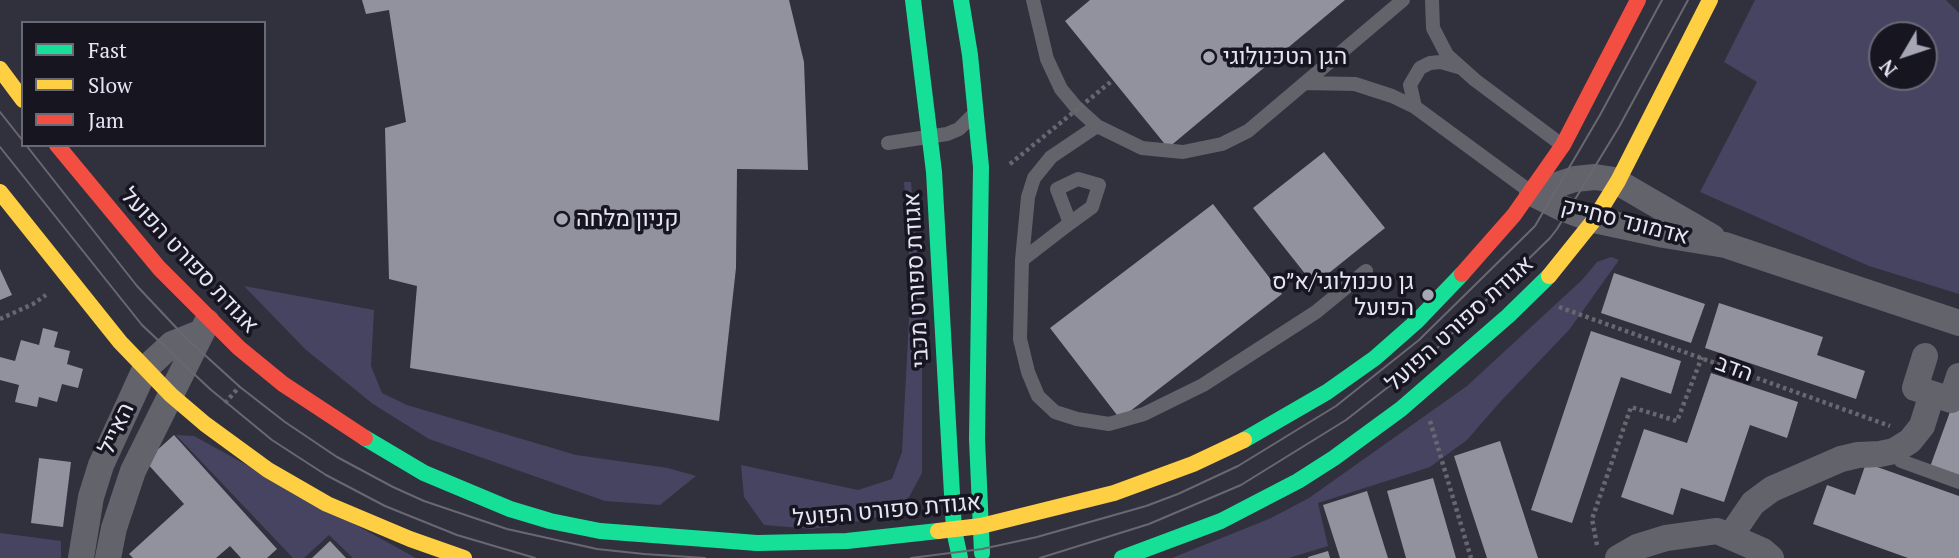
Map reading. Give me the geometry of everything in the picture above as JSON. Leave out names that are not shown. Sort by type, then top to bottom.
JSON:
[{"type":"street","name":"אגודת ספורט מכבי","points":[[913,0],[930,137],[954,530],[960,558]]},
{"type":"street","points":[[961,0],[981,167],[977,439],[981,558]]},
{"type":"street","name":"אגודת ספורט הפועל","points":[[59,147],[205,326],[335,420],[424,473],[466,493],[510,509],[550,521],[600,531],[765,543],[847,541],[981,526],[1067,506],[1154,478],[1235,444],[1286,417],[1375,358],[1453,285],[1532,193],[1563,145],[1638,0]]},
{"type":"street","name":"אגודת ספורט הפועל","points":[[1122,558],[1221,521],[1298,481],[1367,435],[1427,388],[1508,316],[1554,271],[1594,219],[1618,181],[1710,0]]},
{"type":"street","points":[[0,69],[21,97]]},
{"type":"street","name":"אדמונד סחייק","points":[[1532,193],[1582,178],[1598,177],[1618,181],[1725,245]]},
{"type":"street","points":[[0,192],[120,342],[171,395],[205,424],[268,470],[327,504],[397,534],[464,558]]},
{"type":"street","name":"אדמונד סחייק","points":[[1532,193],[1555,205],[1594,219],[1725,245],[1959,323]]},
{"type":"street","points":[[205,326],[252,374],[297,405],[335,420]]},
{"type":"street","name":"האייל","points":[[81,558],[91,497],[101,465],[145,369],[166,348],[205,326]]},
{"type":"street","name":"האייל","points":[[108,558],[114,528],[133,471],[205,326]]},
{"type":"street","points":[[1925,356],[1915,388],[1951,400],[1959,376]]},
{"type":"street","points":[[1731,535],[1753,503],[1772,489],[1841,459],[1880,454],[1905,443],[1922,425],[1932,394]]},
{"type":"street","points":[[1618,558],[1637,547],[1666,538],[1717,531],[1731,535],[1771,558]]},
{"type":"lane","points":[[1033,0],[1047,59],[1061,89],[1076,107],[1097,126],[1142,148],[1183,152],[1222,144],[1248,131],[1404,0]]},
{"type":"lane","points":[[1432,0],[1433,28],[1447,55],[1459,67],[1563,145]]},
{"type":"lane","points":[[1415,107],[1410,85],[1420,68],[1441,62],[1459,67]]},
{"type":"lane","points":[[1306,83],[1355,84],[1415,107],[1532,193]]},
{"type":"lane","points":[[888,143],[930,137],[959,129],[976,109]]},
{"type":"lane","points":[[1097,126],[1051,157],[1034,178],[1028,197],[1021,260],[1020,339],[1028,372],[1038,396],[1055,412],[1109,424],[1144,414],[1203,385],[1316,312],[1366,271]]},
{"type":"lane","points":[[1021,260],[1070,223]]},
{"type":"lane","points":[[1905,443],[1901,461],[1959,482]]},
{"type":"path","points":[[1010,164],[1113,80]]},
{"type":"path","points":[[0,319],[33,304],[53,289]]},
{"type":"path","name":"הדב","points":[[1552,304],[1702,357],[1905,443]]},
{"type":"path","points":[[1599,558],[1592,519],[1631,407],[1676,421],[1702,357]]},
{"type":"path","points":[[205,424],[252,374]]},
{"type":"path","points":[[1426,410],[1471,558]]},
{"type":"shaded area","points":[[1755,0],[1946,0],[1959,13],[1959,294],[1869,266],[1700,192],[1757,82],[1724,62]]},
{"type":"shaded area","points":[[904,182],[911,182],[922,309],[922,473],[909,497],[892,513],[813,529],[764,525],[744,497],[741,465],[858,490],[892,479],[902,452],[911,281]]},
{"type":"shaded area","points":[[1611,257],[1619,260],[1569,330],[1467,440],[1430,467],[1318,503],[1328,546],[1289,558],[1172,558],[1271,518],[1309,498],[1467,386],[1582,280],[1597,262]]},
{"type":"shaded area","points":[[244,286],[374,310],[371,366],[382,393],[407,405],[576,455],[668,468],[696,476],[660,505],[605,501],[429,439],[373,404],[305,349]]},
{"type":"shaded area","points":[[176,435],[194,436],[416,558],[353,558],[329,535],[304,558],[293,558]]},
{"type":"shaded area","points":[[0,533],[61,541],[61,558],[0,558]]},
{"type":"building","name":"קניון מלחה","points":[[362,0],[789,0],[804,62],[808,170],[737,169],[736,268],[719,421],[410,368],[417,286],[389,279],[385,128],[406,122],[389,10],[366,14]]},
{"type":"building","points":[[1090,0],[1345,0],[1168,148],[1065,21]]},
{"type":"building","points":[[1324,152],[1385,228],[1314,285],[1253,208]]},
{"type":"building","points":[[1213,204],[1282,294],[1120,419],[1050,328]]},
{"type":"building","points":[[0,269],[12,295],[0,300]]},
{"type":"building","points":[[1614,273],[1705,304],[1691,343],[1601,313]]},
{"type":"building","points":[[1719,303],[1823,337],[1817,355],[1865,371],[1856,399],[1705,348]]},
{"type":"building","points":[[43,328],[58,332],[54,347],[70,351],[67,364],[83,369],[78,388],[62,384],[57,402],[39,397],[37,407],[15,402],[19,385],[0,380],[0,357],[15,361],[21,340],[39,345]]},
{"type":"building","points":[[1591,331],[1681,361],[1671,394],[1621,377],[1572,523],[1531,510]]},
{"type":"building","points":[[1711,373],[1798,402],[1787,438],[1750,425],[1724,502],[1681,488],[1673,515],[1621,497],[1644,429],[1687,443]]},
{"type":"building","points":[[1955,398],[1959,399],[1959,478],[1930,467]]},
{"type":"building","points":[[174,435],[277,549],[267,558],[241,558],[230,546],[216,558],[133,558],[129,554],[184,504],[145,461]]},
{"type":"building","points":[[1500,441],[1538,558],[1487,558],[1470,506],[1454,456]]},
{"type":"building","points":[[39,458],[71,462],[63,527],[31,523]]},
{"type":"building","points":[[1866,463],[1959,496],[1959,558],[1908,558],[1813,524],[1827,485],[1855,495]]},
{"type":"building","points":[[1433,478],[1456,558],[1406,558],[1387,491]]},
{"type":"building","points":[[1367,491],[1388,558],[1340,558],[1323,505]]},
{"type":"building","points":[[330,541],[346,558],[312,558]]},
{"type":"building","points":[[1328,551],[1330,558],[1308,558],[1308,557]]},
{"type":"tram line","points":[[911,558],[982,549],[1037,537],[1146,506],[1238,466],[1336,406],[1419,340],[1535,226],[1600,115],[1662,0]]},
{"type":"tram line","points":[[1040,558],[1149,524],[1241,485],[1346,420],[1433,352],[1557,229],[1619,127],[1688,0]]},
{"type":"tram line","points":[[0,112],[21,138]]},
{"type":"tram line","points":[[0,147],[142,325],[210,389],[272,440],[326,475],[385,506],[457,535],[535,558]]},
{"type":"tram line","points":[[28,147],[137,286],[185,337],[240,387],[337,457],[424,501],[507,529],[597,549],[705,558]]},
{"type":"traffic: fast","points":[[913,0],[934,172],[954,530],[960,558]]},
{"type":"traffic: fast","points":[[961,0],[970,55],[981,167],[977,439],[982,553]]},
{"type":"traffic: fast","points":[[1244,440],[1327,392],[1375,358],[1417,321],[1462,274]]},
{"type":"traffic: fast","points":[[1122,558],[1221,521],[1298,481],[1334,458],[1401,409],[1508,316],[1549,276]]},
{"type":"traffic: fast","points":[[365,438],[424,473],[510,509],[550,521],[600,531],[757,543],[847,541],[938,531]]},
{"type":"traffic: slow","points":[[1549,276],[1594,220],[1618,181],[1710,0]]},
{"type":"traffic: slow","points":[[0,69],[21,97]]},
{"type":"traffic: slow","points":[[0,192],[120,342],[171,395],[205,424],[268,470],[327,504],[410,539],[464,558]]},
{"type":"traffic: slow","points":[[938,531],[981,526],[1114,493],[1193,464],[1244,440]]},
{"type":"traffic: jam","points":[[1462,274],[1514,215],[1563,145],[1638,0]]},
{"type":"traffic: jam","points":[[59,147],[159,268],[239,348],[283,384],[365,438]]},
{"type":"place","name":"הגן הטכנולוגי","points":[[1209,57]]},
{"type":"place","name":"קניון מלחה","points":[[562,219]]},
{"type":"place","name":"גן טכנולוגי/א״ס הפועל","points":[[1428,295]]}]
